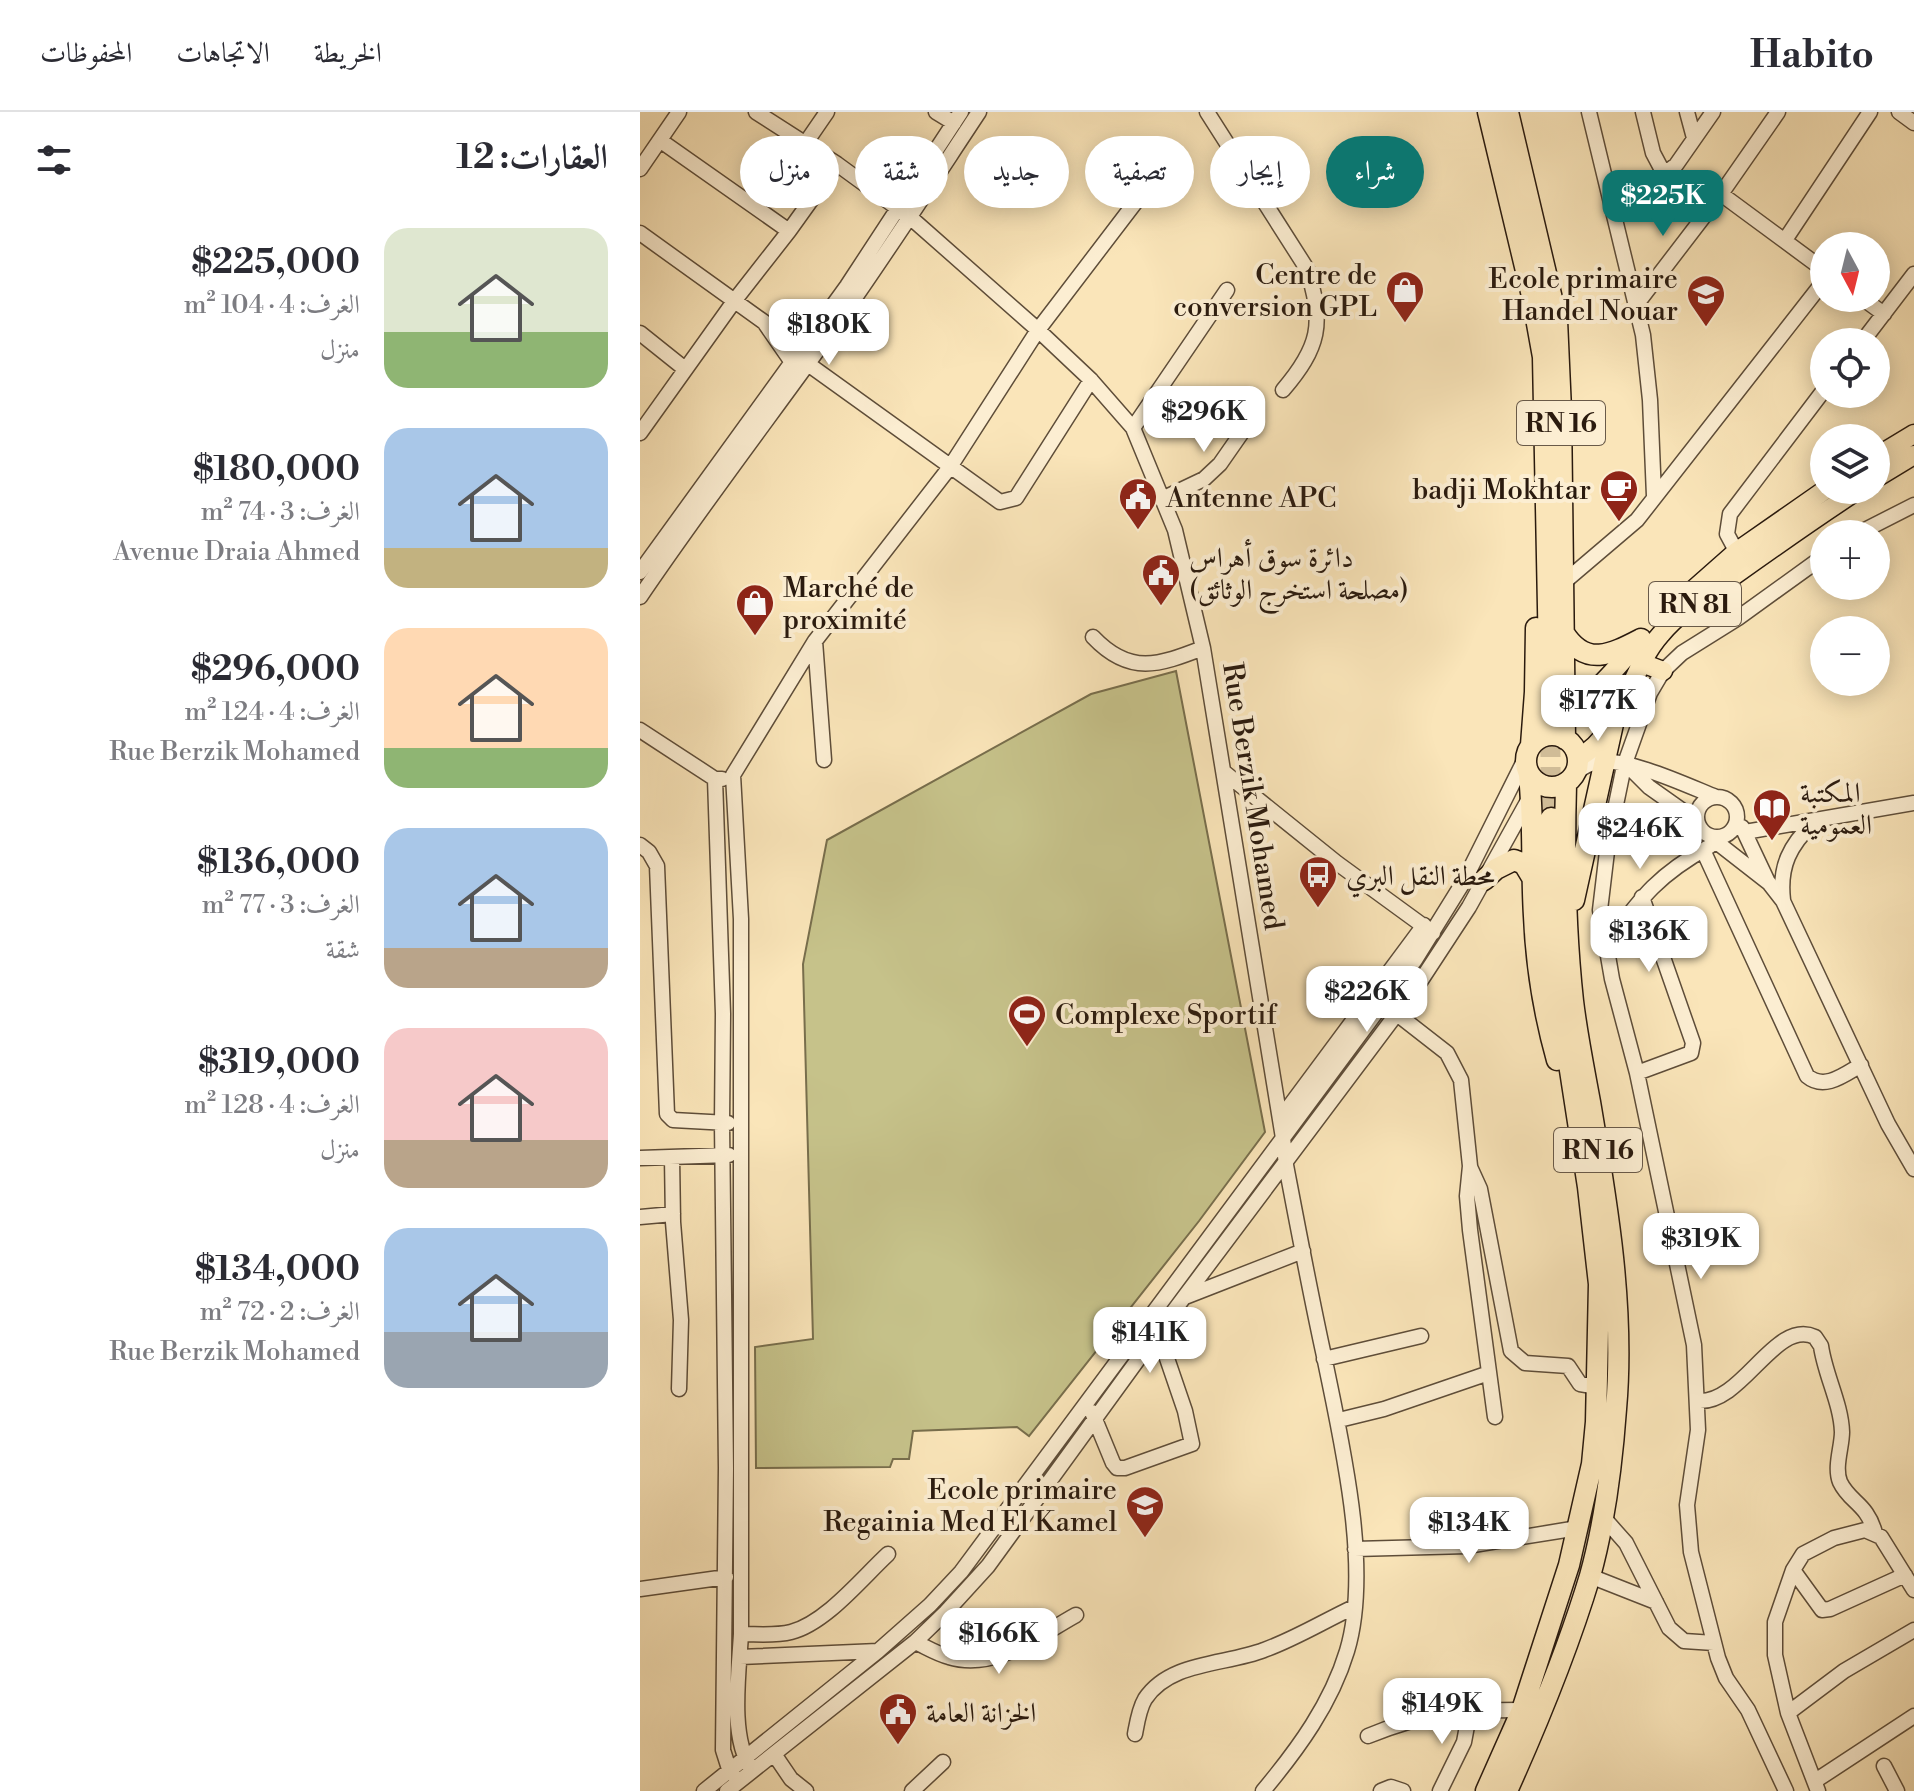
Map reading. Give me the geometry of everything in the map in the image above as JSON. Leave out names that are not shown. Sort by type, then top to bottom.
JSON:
[{"type":"highway","name":"RN 16","points":[[1488,112],[1539,328],[1543,357],[1543,456],[1549,592],[1558,711],[1565,739]]},
{"type":"highway","name":"RN 16","points":[[1508,112],[1557,320],[1564,633],[1558,711]]},
{"type":"highway","points":[[1543,456],[1536,515],[1531,765],[1533,879],[1539,975],[1550,1036],[1575,1110]]},
{"type":"highway","points":[[1564,633],[1578,650],[1599,655],[1619,650],[1641,639]]},
{"type":"highway","points":[[1570,964],[1574,899],[1613,724]]},
{"type":"highway","points":[[1547,736],[1565,739],[1571,744],[1573,771],[1548,787],[1531,765],[1547,736]]},
{"type":"highway","name":"RN 16","points":[[1507,1791],[1530,1740],[1590,1576],[1603,1517],[1617,1407],[1618,1337],[1607,1210],[1573,1002],[1564,902],[1573,771]]},
{"type":"highway","name":"RN 16","points":[[1486,1791],[1522,1710],[1569,1565],[1592,1464],[1598,1387],[1599,1284],[1588,1187],[1553,960],[1549,884],[1551,818]]},
{"type":"highway","points":[[1484,880],[1496,869],[1514,860],[1524,864],[1533,879]]},
{"type":"main road","points":[[1890,449],[1914,434]]},
{"type":"main road","points":[[1890,470],[1914,455]]},
{"type":"main road","name":"RN 81","points":[[1531,765],[1558,711],[1610,677],[1641,639],[1810,502]]},
{"type":"main road","name":"RN 81","points":[[1573,771],[1613,724],[1642,663],[1660,634],[1741,560],[1835,504]]},
{"type":"main road","points":[[1642,663],[1663,671]]},
{"type":"street","points":[[640,169],[679,112]]},
{"type":"street","name":"Rue Berzik Mohamed","points":[[756,112],[793,136]]},
{"type":"street","points":[[810,136],[827,112]]},
{"type":"street","points":[[640,597],[699,510],[808,364],[905,214],[957,118],[936,112]]},
{"type":"street","points":[[640,572],[791,361],[905,214],[979,112]]},
{"type":"street","points":[[1589,112],[1643,335],[1650,400],[1654,496]]},
{"type":"street","points":[[1643,112],[1653,153],[1662,170],[1672,170],[1713,112]]},
{"type":"street","points":[[1687,112],[1694,138]]},
{"type":"street","points":[[1636,305],[1721,194],[1778,112]]},
{"type":"street","points":[[1785,240],[1870,112]]},
{"type":"street","points":[[1899,112],[1914,123]]},
{"type":"street","points":[[1214,115],[1307,269],[1316,300],[1314,343],[1304,365],[1283,390]]},
{"type":"street","points":[[661,141],[789,231]]},
{"type":"street","name":"Rue Berzik Mohamed","points":[[839,165],[905,214],[1091,380],[1133,428],[1175,530],[1203,648],[1286,1165],[1339,1420],[1355,1549],[1354,1607],[1348,1649],[1304,1742],[1263,1791]]},
{"type":"street","points":[[1721,194],[1810,259]]},
{"type":"street","points":[[640,433],[805,208]]},
{"type":"street","points":[[640,730],[715,779],[733,775],[815,641],[950,467],[1038,330],[1131,208]]},
{"type":"street","points":[[640,233],[764,322],[791,361]]},
{"type":"street","points":[[1873,328],[1914,274]]},
{"type":"street","points":[[1133,428],[1227,290]]},
{"type":"street","points":[[1563,583],[1637,520],[1810,299]]},
{"type":"street","points":[[640,333],[685,369]]},
{"type":"street","points":[[808,364],[1000,502],[1016,498],[1091,380]]},
{"type":"street","points":[[1741,560],[1727,534],[1730,514],[1810,408]]},
{"type":"street","points":[[1162,499],[1204,479],[1220,464],[1252,418]]},
{"type":"street","points":[[1885,520],[1914,505]]},
{"type":"street","points":[[1786,1791],[1748,1710],[1726,1678],[1691,1552],[1687,1505],[1698,1430],[1694,1345],[1637,1073],[1605,946],[1600,910],[1608,843],[1627,766],[1650,693],[1663,671],[1682,653],[1738,618],[1810,566]]},
{"type":"street","points":[[1093,637],[1118,658],[1145,665],[1203,648]]},
{"type":"street","points":[[815,641],[824,760]]},
{"type":"street","points":[[1573,771],[1603,761],[1627,766],[1723,798],[1734,806],[1769,883],[1783,901],[1888,1124],[1914,1169]]},
{"type":"street","points":[[748,1764],[774,1754],[910,1646],[988,1566],[1158,1332],[1397,1014],[1453,933],[1484,880],[1531,765]]},
{"type":"street","points":[[1280,1119],[1464,881],[1531,765]]},
{"type":"street","points":[[1627,766],[1649,787],[1697,821]]},
{"type":"street","points":[[1224,772],[1337,863],[1429,929]]},
{"type":"street","points":[[733,775],[741,919],[739,1720],[748,1764]]},
{"type":"street","points":[[715,779],[723,1014],[726,1577],[723,1750],[731,1780]]},
{"type":"street","points":[[1716,797],[1703,802],[1696,814],[1697,821],[1710,843],[1807,1076],[1818,1083],[1826,1082],[1861,1065]]},
{"type":"street","points":[[1605,946],[1642,897],[1672,868],[1741,826],[1814,822],[1914,803]]},
{"type":"street","points":[[1783,901],[1783,867],[1799,836],[1814,822]]},
{"type":"street","points":[[1710,843],[1769,883]]},
{"type":"street","points":[[640,845],[649,852],[657,866],[667,1114],[673,1120],[740,1123]]},
{"type":"street","points":[[1637,1073],[1684,1057],[1691,1053],[1693,1043],[1642,897]]},
{"type":"street","points":[[704,1791],[731,1780],[930,1605],[961,1572],[1383,1005],[1429,929]]},
{"type":"street","points":[[1397,1014],[1436,1042],[1456,1066],[1463,1096],[1470,1166],[1467,1196],[1495,1417]]},
{"type":"street","points":[[640,1158],[741,1154]]},
{"type":"street","points":[[672,1157],[681,1320],[679,1389]]},
{"type":"street","points":[[1470,1166],[1480,1189],[1509,1345],[1514,1356],[1525,1363],[1568,1366],[1580,1384],[1598,1387]]},
{"type":"street","points":[[640,1217],[673,1214]]},
{"type":"street","points":[[1185,1298],[1303,1251]]},
{"type":"street","points":[[1477,1283],[1496,1279]]},
{"type":"street","points":[[1087,1400],[1113,1463],[1120,1469],[1192,1444],[1185,1411],[1158,1332]]},
{"type":"street","points":[[1698,1401],[1716,1398],[1737,1384],[1776,1345],[1798,1334],[1815,1337],[1821,1346],[1840,1421],[1842,1433],[1838,1476],[1841,1485],[1868,1513],[1875,1533],[1886,1544],[1914,1590]]},
{"type":"street","points":[[1324,1359],[1421,1336]]},
{"type":"street","points":[[1339,1420],[1384,1409],[1489,1373]]},
{"type":"street","points":[[1603,1517],[1626,1543],[1674,1634],[1684,1641],[1714,1643]]},
{"type":"street","points":[[1355,1549],[1467,1546],[1578,1528]]},
{"type":"street","points":[[1875,1533],[1865,1530],[1834,1538],[1803,1554],[1793,1570],[1775,1622],[1775,1655],[1788,1713],[1816,1786],[1914,1716]]},
{"type":"street","points":[[741,1634],[780,1634],[805,1627],[827,1612],[888,1554]]},
{"type":"street","points":[[1793,1570],[1822,1610],[1905,1575]]},
{"type":"street","points":[[1590,1576],[1656,1602]]},
{"type":"street","points":[[640,1589],[726,1577]]},
{"type":"street","points":[[1135,1734],[1144,1700],[1153,1689],[1171,1677],[1191,1668],[1258,1653],[1354,1607]]},
{"type":"street","points":[[740,1657],[878,1651],[910,1646],[965,1661],[984,1660],[1002,1655],[1076,1615]]},
{"type":"street","points":[[1788,1713],[1844,1671],[1914,1630]]},
{"type":"street","points":[[1368,1736],[1426,1715],[1470,1710],[1522,1710]]},
{"type":"street","points":[[1440,1791],[1464,1742],[1470,1710]]},
{"type":"street","points":[[774,1754],[791,1779],[806,1791]]},
{"type":"street","points":[[912,1791],[943,1762]]},
{"type":"street","points":[[1884,1766],[1897,1791]]},
{"type":"street","points":[[1381,1791],[1391,1787],[1403,1791]]},
{"type":"shaded area","name":"Complexe Sportif","points":[[1176,671],[1265,1132],[1199,1221],[1029,1436],[1017,1427],[913,1431],[909,1459],[893,1459],[890,1467],[756,1468],[755,1347],[813,1339],[803,964],[827,840],[1091,694]]},
{"type":"tunnel","points":[[1550,707],[1551,818]]},
{"type":"place","name":"Centre de conversion GPL","points":[[1405,324]]},
{"type":"place","name":"Ecole primaire Handel Nouar","points":[[1706,328]]},
{"type":"place","name":"badji Mokhtar","points":[[1619,523]]},
{"type":"place","name":"Antenne APC","points":[[1138,531]]},
{"type":"place","name":"دائرة سوق أهراس (مصلحة استخرج الوثائق)","points":[[1161,607]]},
{"type":"place","name":"Marché de proximité","points":[[755,637]]},
{"type":"place","name":"المكتبة العمومية","points":[[1772,842]]},
{"type":"place","name":"محطة النقل البري","points":[[1318,909]]},
{"type":"place","name":"Complexe Sportif","points":[[1027,1048]]},
{"type":"place","name":"Ecole primaire Regainia Med El Kamel","points":[[1145,1539]]},
{"type":"place","name":"الخزانة العامة","points":[[898,1746]]}]
